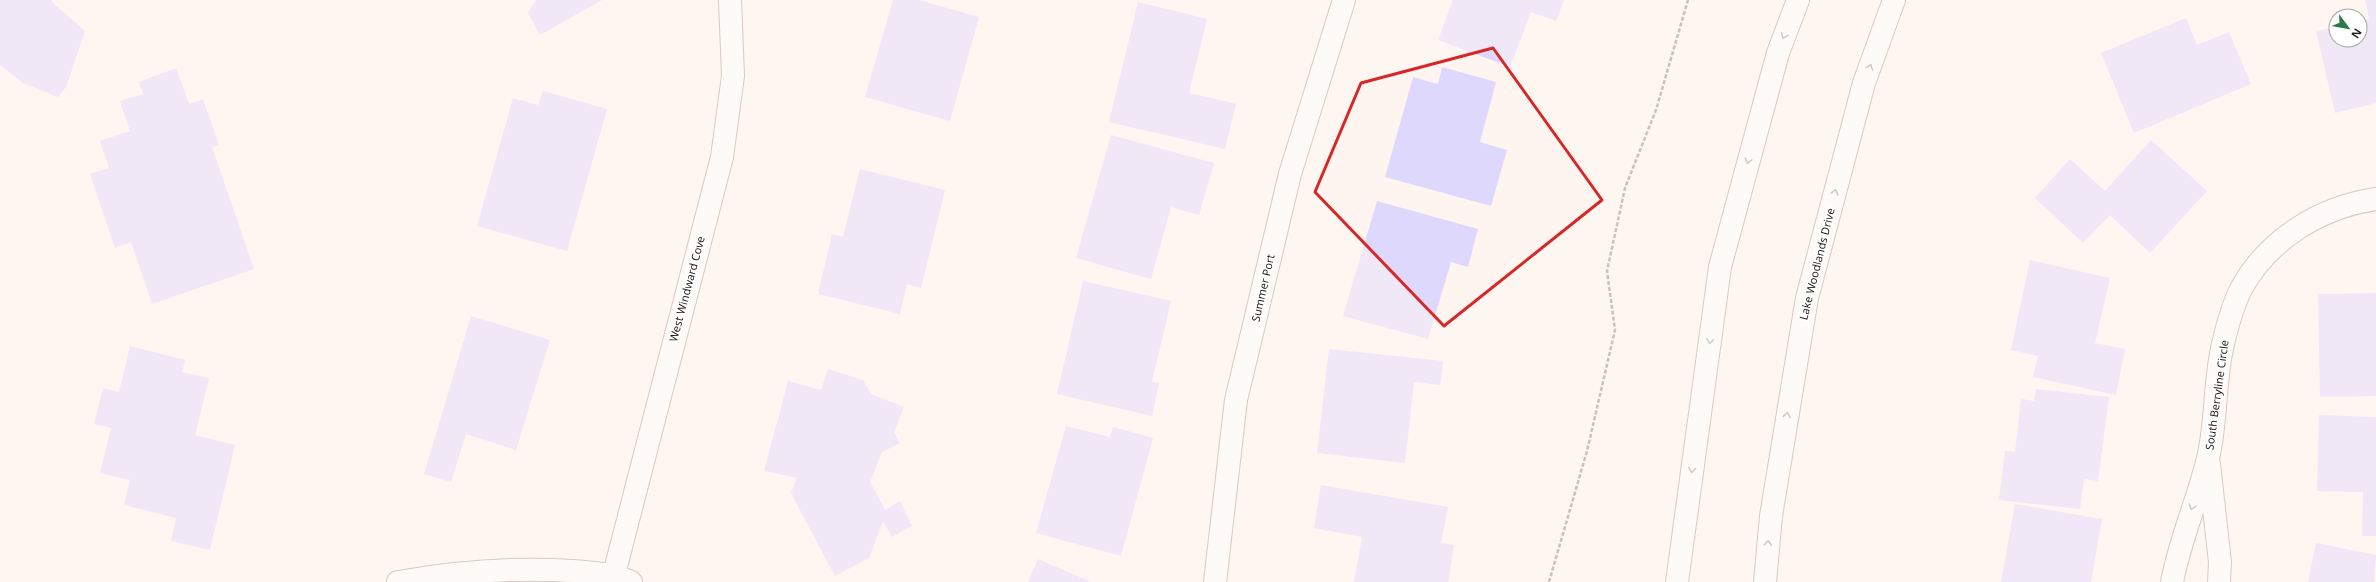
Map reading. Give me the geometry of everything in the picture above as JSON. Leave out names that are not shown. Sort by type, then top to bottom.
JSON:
[{"type":"street","name":"West Windward Cove","points":[[622,578],[722,156],[733,76],[730,0]]},
{"type":"street","name":"Summer Port","points":[[1214,582],[1236,400],[1290,174],[1344,0]]},
{"type":"street","points":[[1677,582],[1720,267],[1778,53],[1798,0]]},
{"type":"street","name":"Lake Woodlands Drive","points":[[1765,582],[1771,516],[1807,298],[1864,83],[1894,0]]},
{"type":"street","name":"South Berryline Circle","points":[[2172,582],[2176,558],[2208,457],[2223,345],[2241,290],[2270,249],[2306,222],[2350,202],[2376,199]]},
{"type":"street","name":"South Berryline Circle","points":[[2208,457],[2220,562],[2219,582]]},
{"type":"street","points":[[398,582],[449,573],[536,569],[622,578]]},
{"type":"path","points":[[1549,582],[1587,451],[1615,330],[1607,271],[1625,188],[1656,110],[1688,0]]},
{"type":"highlighted area","points":[[1493,48],[1602,200],[1444,326],[1315,192],[1361,83]]},
{"type":"building","points":[[0,0],[52,0],[52,2],[85,31],[66,87],[58,97],[23,83],[0,65]]},
{"type":"building","points":[[536,0],[602,0],[540,35],[528,13]]},
{"type":"building","points":[[893,0],[919,0],[979,17],[950,121],[865,97]]},
{"type":"building","points":[[1453,0],[1564,0],[1556,21],[1531,12],[1510,67],[1438,40]]},
{"type":"building","points":[[2365,0],[2376,0],[2376,103],[2335,113],[2316,31],[2328,29],[2328,48],[2368,48],[2369,19],[2368,8],[2367,8]]},
{"type":"building","points":[[1138,2],[1207,19],[1189,93],[1236,104],[1225,149],[1109,122]]},
{"type":"building","points":[[2186,18],[2197,45],[2229,32],[2251,84],[2134,133],[2101,53]]},
{"type":"building","points":[[1442,67],[1496,82],[1480,142],[1507,150],[1491,206],[1385,177],[1413,77],[1438,84]]},
{"type":"building","points":[[176,68],[189,104],[203,99],[219,145],[212,147],[254,269],[152,304],[131,242],[115,248],[90,174],[109,168],[100,141],[130,131],[120,101],[143,94],[139,82]]},
{"type":"building","points":[[543,91],[607,109],[567,251],[477,226],[513,98],[538,105]]},
{"type":"building","points":[[1111,135],[1214,163],[1199,215],[1171,207],[1151,279],[1076,258]]},
{"type":"building","points":[[2151,140],[2207,191],[2150,253],[2110,215],[2083,243],[2035,198],[2070,159],[2105,191]]},
{"type":"building","points":[[860,169],[945,190],[921,288],[907,284],[900,314],[818,294],[832,234],[843,237]]},
{"type":"building","points":[[1377,201],[1478,229],[1468,267],[1451,262],[1428,339],[1343,316]]},
{"type":"building","points":[[2030,260],[2110,278],[2095,343],[2125,349],[2116,395],[2033,377],[2038,356],[2011,350]]},
{"type":"building","points":[[1083,281],[1171,301],[1152,382],[1159,383],[1152,416],[1057,394]]},
{"type":"building","points":[[2376,293],[2376,396],[2320,397],[2318,294]]},
{"type":"building","points":[[471,316],[550,340],[516,450],[466,434],[451,482],[424,474]]},
{"type":"building","points":[[130,346],[185,360],[182,372],[209,378],[195,435],[235,445],[210,550],[171,541],[176,518],[124,505],[130,480],[100,473],[111,428],[94,424],[103,388],[119,392]]},
{"type":"building","points":[[1329,349],[1443,361],[1440,385],[1414,382],[1405,463],[1317,453]]},
{"type":"building","points":[[828,369],[863,380],[871,394],[904,407],[894,432],[900,443],[882,452],[870,482],[885,510],[900,501],[912,526],[892,537],[883,521],[869,558],[835,576],[791,493],[797,478],[764,471],[788,381],[821,390]]},
{"type":"building","points":[[2036,389],[2109,397],[2098,481],[2084,479],[2080,509],[1999,500],[2005,451],[2015,452],[2021,399],[2034,401]]},
{"type":"building","points":[[2319,415],[2376,417],[2376,536],[2362,536],[2363,492],[2317,491]]},
{"type":"building","points":[[1066,426],[1110,437],[1113,427],[1153,438],[1121,556],[1036,533]]},
{"type":"building","points":[[1321,485],[1448,507],[1441,543],[1454,545],[1448,582],[1354,582],[1362,537],[1314,528]]},
{"type":"building","points":[[2015,504],[2102,519],[2091,582],[2001,582]]},
{"type":"building","points":[[2316,543],[2376,555],[2374,582],[2308,582]]},
{"type":"building","points":[[1038,559],[1091,582],[1028,582]]}]
